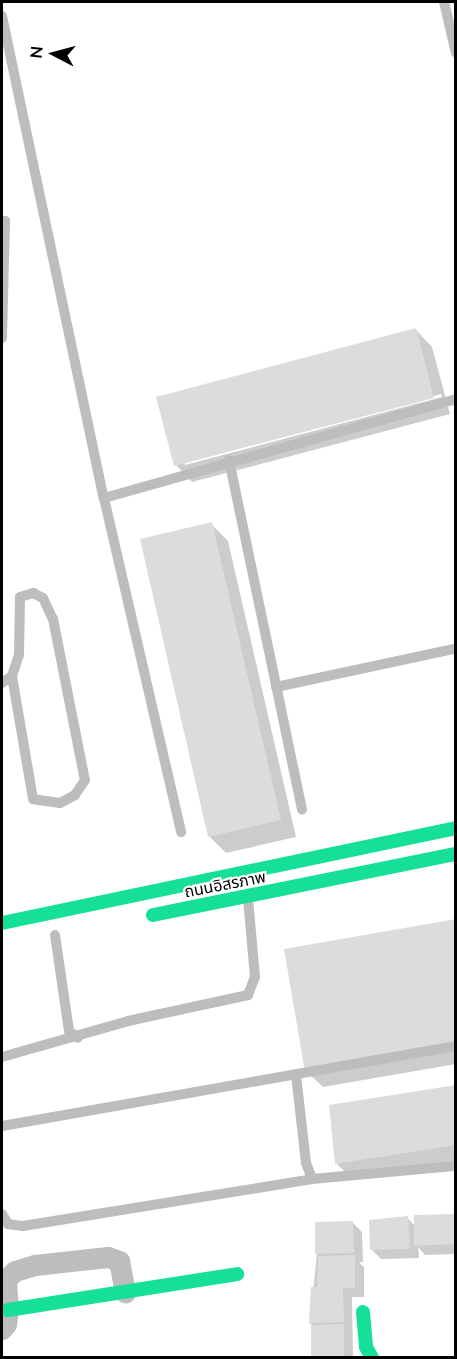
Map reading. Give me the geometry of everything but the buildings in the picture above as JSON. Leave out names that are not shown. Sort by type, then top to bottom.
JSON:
[{"type":"main road","points":[[2,923],[456,828]]},
{"type":"main road","name":"ถนนอิสรภาพ","points":[[134,919],[456,854]]},
{"type":"main road","points":[[5,1319],[125,1292],[237,1274]]},
{"type":"main road","points":[[363,1312],[366,1347],[372,1358]]},
{"type":"street","points":[[5,1319],[6,1279],[15,1270],[35,1264],[108,1257],[119,1262],[125,1292]]},
{"type":"lane","points":[[444,2],[456,53]]},
{"type":"lane","points":[[2,16],[104,498],[181,832]]},
{"type":"lane","points":[[2,221],[5,221],[2,338]]},
{"type":"lane","points":[[104,498],[230,460],[456,399]]},
{"type":"lane","points":[[230,460],[302,809]]},
{"type":"lane","points":[[2,683],[12,676],[19,655],[20,597],[33,593],[43,598],[53,619],[85,780],[75,795],[60,803],[33,799],[12,676]]},
{"type":"lane","points":[[276,687],[453,649]]},
{"type":"lane","points":[[2,1057],[78,1038],[128,1021],[248,995],[255,977],[248,896]]},
{"type":"lane","points":[[55,935],[69,1031],[78,1038]]},
{"type":"lane","points":[[2,1126],[456,1046]]},
{"type":"lane","points":[[296,1075],[306,1162],[312,1179]]},
{"type":"lane","points":[[2,1214],[8,1224],[23,1226],[312,1179],[456,1166]]},
{"type":"traffic: fast","points":[[2,923],[456,828]]},
{"type":"traffic: fast","points":[[153,915],[456,854]]},
{"type":"traffic: fast","points":[[8,1310],[237,1274]]},
{"type":"traffic: fast","points":[[363,1312],[366,1347],[372,1358]]}]
